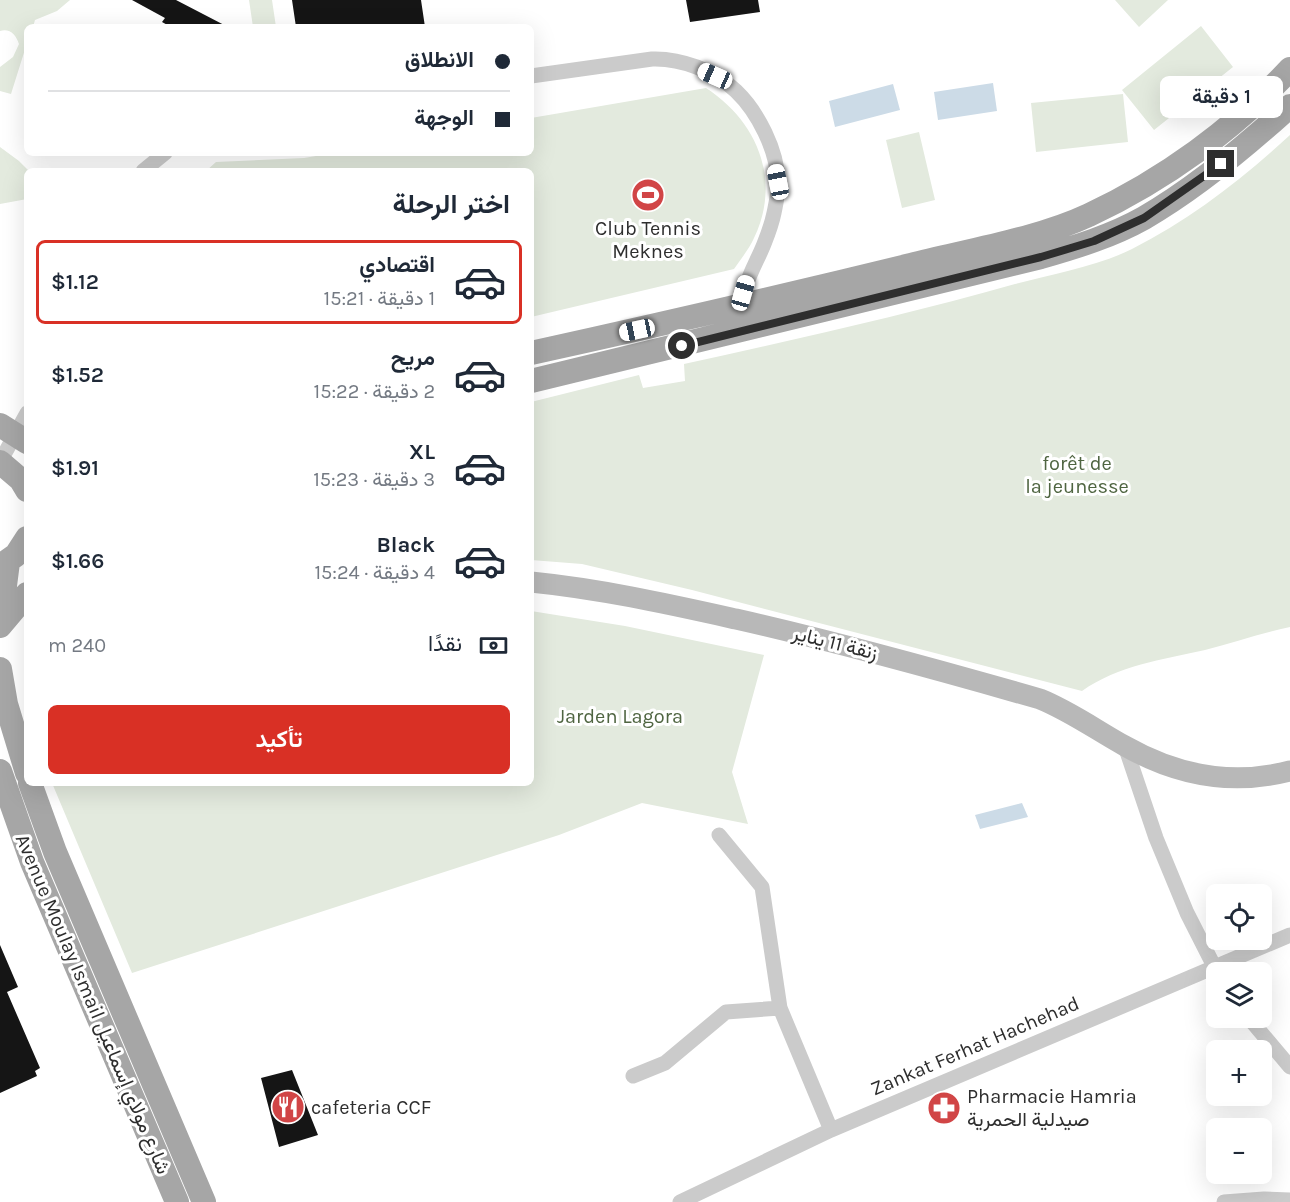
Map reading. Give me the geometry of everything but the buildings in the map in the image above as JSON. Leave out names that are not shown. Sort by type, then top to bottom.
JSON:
[{"type":"main road","points":[[534,352],[744,306],[1037,233],[1087,216],[1134,192],[1193,154],[1244,113],[1290,69]]},
{"type":"main road","points":[[534,380],[748,330],[1041,257],[1094,241],[1144,218],[1190,187],[1252,140],[1290,106]]},
{"type":"main road","points":[[11,463],[24,485]]},
{"type":"main road","points":[[0,626],[16,555]]},
{"type":"main road","name":"زنقة 11 يناير","points":[[534,582],[659,602],[817,638],[1040,699],[1059,706],[1152,760],[1205,776],[1231,778],[1290,771]]},
{"type":"main road","points":[[0,626],[24,598]]},
{"type":"main road","points":[[0,669],[6,704],[24,763]]},
{"type":"main road","name":"Avenue Moulay Ismail شارع مولاي إسماعيل","points":[[0,771],[32,862],[177,1202]]},
{"type":"main road","name":"Avenue Moulay Ismail شارع مولاي إسماعيل","points":[[31,786],[55,852],[204,1202]]},
{"type":"street","points":[[534,76],[668,58],[715,76],[736,91],[757,118],[772,152],[778,182],[774,213],[765,243],[743,293],[748,330]]},
{"type":"street","points":[[148,168],[162,156]]},
{"type":"street","points":[[11,463],[14,434],[24,418]]},
{"type":"street","points":[[1125,746],[1156,838],[1187,913],[1211,962]]},
{"type":"street","points":[[719,835],[762,887],[780,1008],[831,1130]]},
{"type":"street","name":"Zankat Ferhat Hachehad","points":[[1232,962],[1290,934]]},
{"type":"street","name":"Zankat Ferhat Hachehad","points":[[680,1202],[831,1130],[1206,974]]},
{"type":"street","points":[[633,1076],[665,1063],[726,1012],[780,1008]]},
{"type":"street","points":[[1258,1028],[1288,1060]]},
{"type":"street","points":[[1224,1202],[1290,1200]]},
{"type":"green space","points":[[0,0],[70,0],[57,11],[35,20],[34,24],[24,24],[24,53],[11,94],[0,91],[0,67],[13,57],[19,44],[12,33],[0,31]]},
{"type":"green space","points":[[249,0],[272,0],[276,24],[253,24]]},
{"type":"green space","points":[[1115,0],[1168,0],[1139,27]]},
{"type":"green space","points":[[1201,26],[1233,67],[1154,130],[1122,90]]},
{"type":"green space","name":"Club Tennis Meknes","points":[[706,88],[739,117],[760,154],[765,174],[762,216],[745,254],[734,269],[534,316],[534,168],[209,168],[216,162],[316,156],[534,156],[534,117]]},
{"type":"green space","points":[[1123,94],[1128,142],[1036,152],[1031,103]]},
{"type":"green space","points":[[919,132],[935,200],[902,208],[886,140]]},
{"type":"green space","name":"forêt de la jeunesse","points":[[1290,135],[1290,627],[1205,650],[1141,664],[1111,675],[1082,691],[692,590],[582,564],[534,560],[534,401],[639,375],[643,388],[685,381],[684,364],[891,317],[1106,260],[1132,249],[1175,225],[1253,167]]},
{"type":"green space","points":[[0,147],[26,168],[24,168],[24,200],[0,204]]},
{"type":"green space","name":"Jarden Lagora","points":[[534,611],[625,626],[764,655],[732,772],[748,824],[642,803],[559,835],[132,973],[53,786],[534,786]]},
{"type":"water","points":[[993,83],[997,111],[938,120],[934,92]]},
{"type":"water","points":[[893,84],[900,110],[835,127],[829,101]]},
{"type":"water","points":[[1022,803],[1028,817],[980,829],[975,815]]},
{"type":"place","name":"Club Tennis Meknes","points":[[648,195]]},
{"type":"place","name":"cafeteria CCF","points":[[288,1107]]},
{"type":"place","name":"Pharmacie Hamria صيدلية الحمرية","points":[[944,1108]]},
{"type":"route","points":[[682,346],[1041,257],[1094,241],[1144,218],[1221,164]]}]
